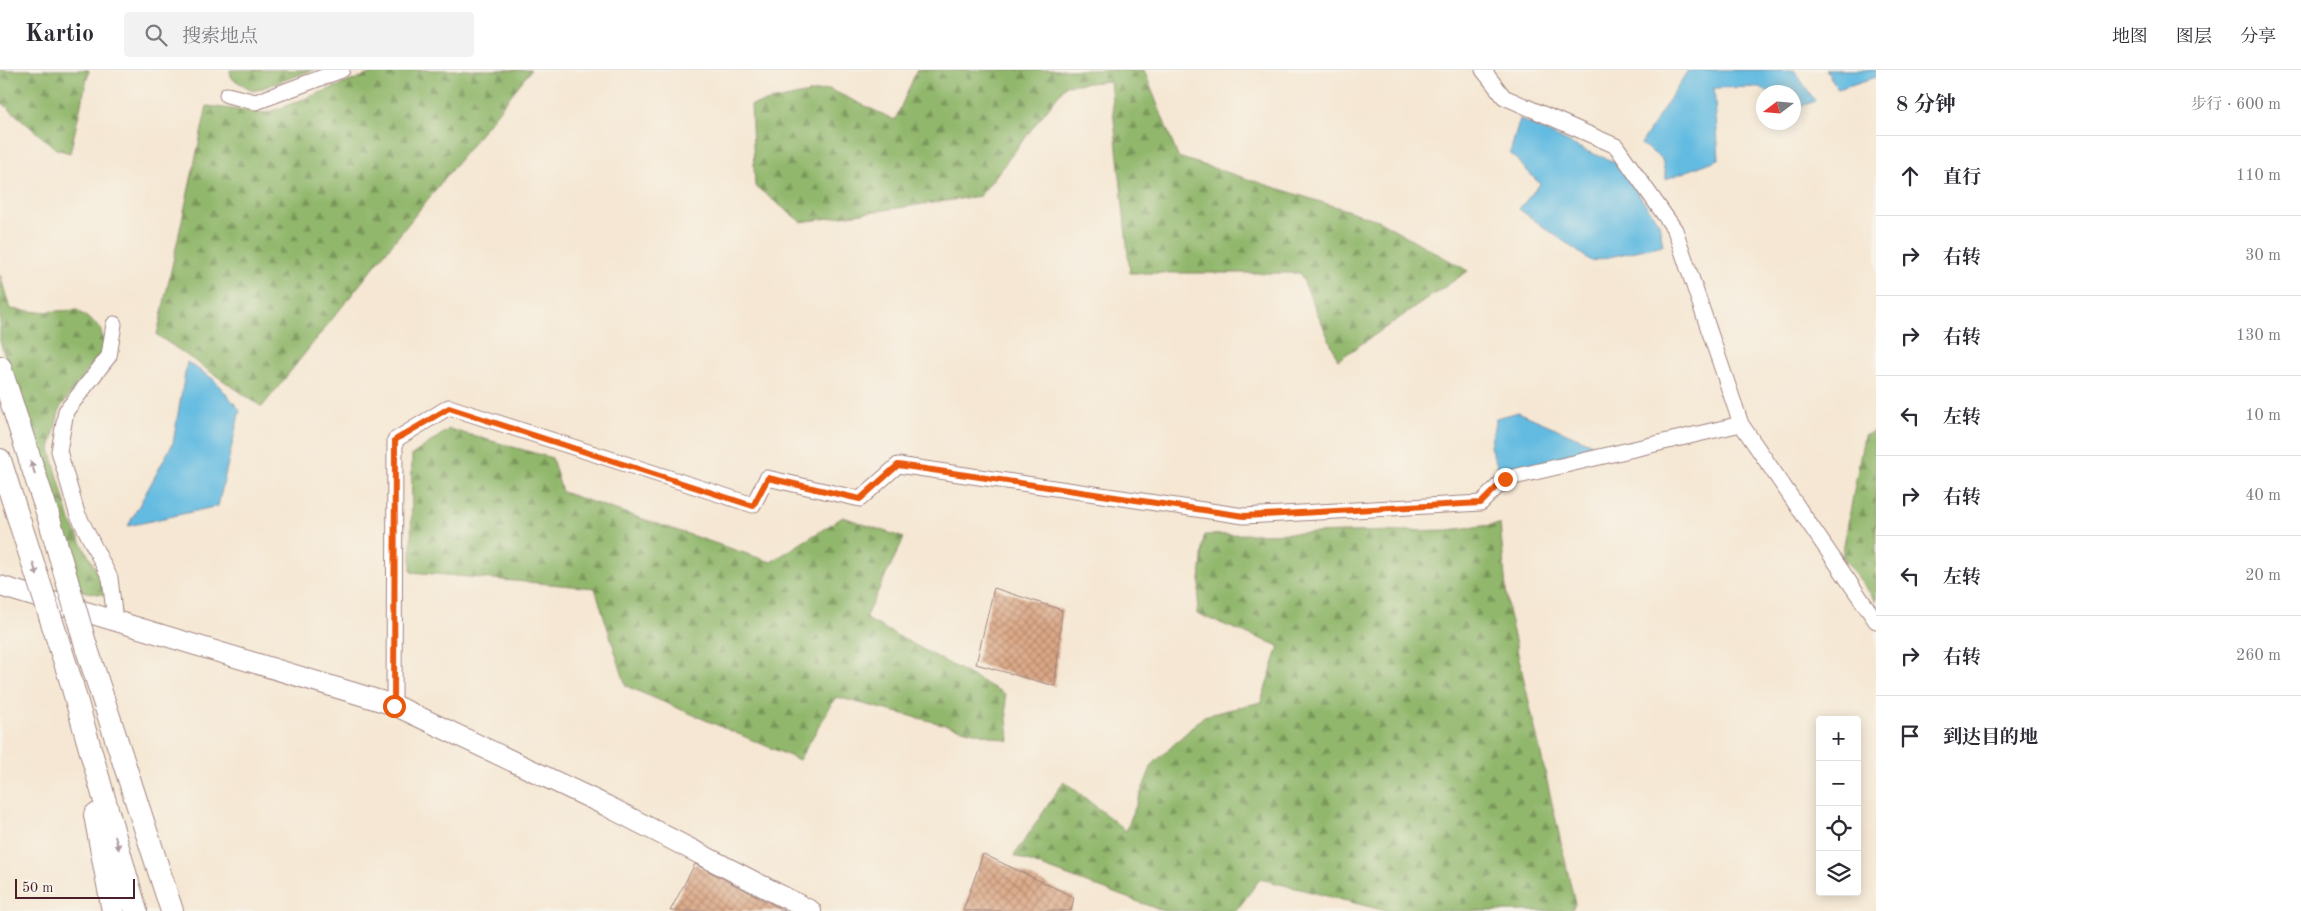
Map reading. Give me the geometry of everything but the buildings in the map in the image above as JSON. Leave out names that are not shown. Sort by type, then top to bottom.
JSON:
[{"type":"highway","points":[[0,367],[48,514],[165,911]]},
{"type":"highway","points":[[0,460],[70,678],[136,911]]},
{"type":"highway","points":[[86,646],[172,911]]},
{"type":"highway","points":[[70,678],[113,911]]},
{"type":"main road","points":[[0,586],[394,706],[607,806],[811,911]]},
{"type":"street","points":[[227,95],[256,102],[342,70]]},
{"type":"street","points":[[1483,70],[1504,97],[1616,146],[1675,230],[1741,424],[1876,621]]},
{"type":"street","points":[[114,324],[109,356],[66,411],[59,451],[77,513],[110,578],[115,621]]},
{"type":"street","points":[[394,706],[395,440],[449,408],[753,506],[768,478],[860,499],[898,465],[1244,516],[1481,503],[1505,479],[1741,424]]},
{"type":"green space","points":[[0,70],[89,70],[70,153],[56,149],[0,101]]},
{"type":"green space","points":[[230,70],[313,70],[254,91],[231,78]]},
{"type":"green space","points":[[380,70],[531,70],[262,407],[157,335],[207,106],[267,113]]},
{"type":"green space","points":[[917,70],[1144,70],[1178,157],[1378,220],[1468,271],[1338,360],[1300,273],[1130,273],[1110,81],[1066,85],[980,196],[801,222],[755,186],[751,105],[829,89],[895,120]]},
{"type":"green space","points":[[0,275],[10,309],[38,312],[77,310],[100,327],[105,347],[60,408],[50,449],[70,521],[110,596],[81,591],[0,341]]},
{"type":"green space","points":[[449,429],[552,458],[562,492],[771,562],[843,517],[904,538],[865,618],[1005,694],[1009,741],[836,697],[799,760],[626,686],[595,588],[411,572],[412,455]]},
{"type":"green space","points":[[1876,430],[1876,601],[1842,556],[1864,436]]},
{"type":"green space","points":[[1500,524],[1508,610],[1575,904],[1571,911],[1386,911],[1260,879],[1236,911],[1163,911],[1014,856],[1064,781],[1126,831],[1152,765],[1204,716],[1261,702],[1279,646],[1197,614],[1204,535],[1448,530]]},
{"type":"water","points":[[1688,70],[1794,70],[1815,101],[1801,106],[1801,85],[1756,85],[1756,87],[1714,88],[1719,159],[1666,179],[1662,159],[1641,144]]},
{"type":"water","points":[[1826,70],[1876,70],[1876,77],[1838,89]]},
{"type":"water","points":[[1520,119],[1586,151],[1615,162],[1659,223],[1663,245],[1591,261],[1519,209],[1540,184],[1510,153]]},
{"type":"water","points":[[187,362],[213,379],[240,410],[218,506],[128,526],[173,443]]},
{"type":"water","points":[[1518,412],[1592,444],[1585,452],[1500,472],[1490,447],[1496,418]]},
{"type":"route","points":[[394,706],[395,440],[449,408],[753,506],[768,478],[860,499],[898,465],[1244,516],[1481,503],[1505,479]]}]
